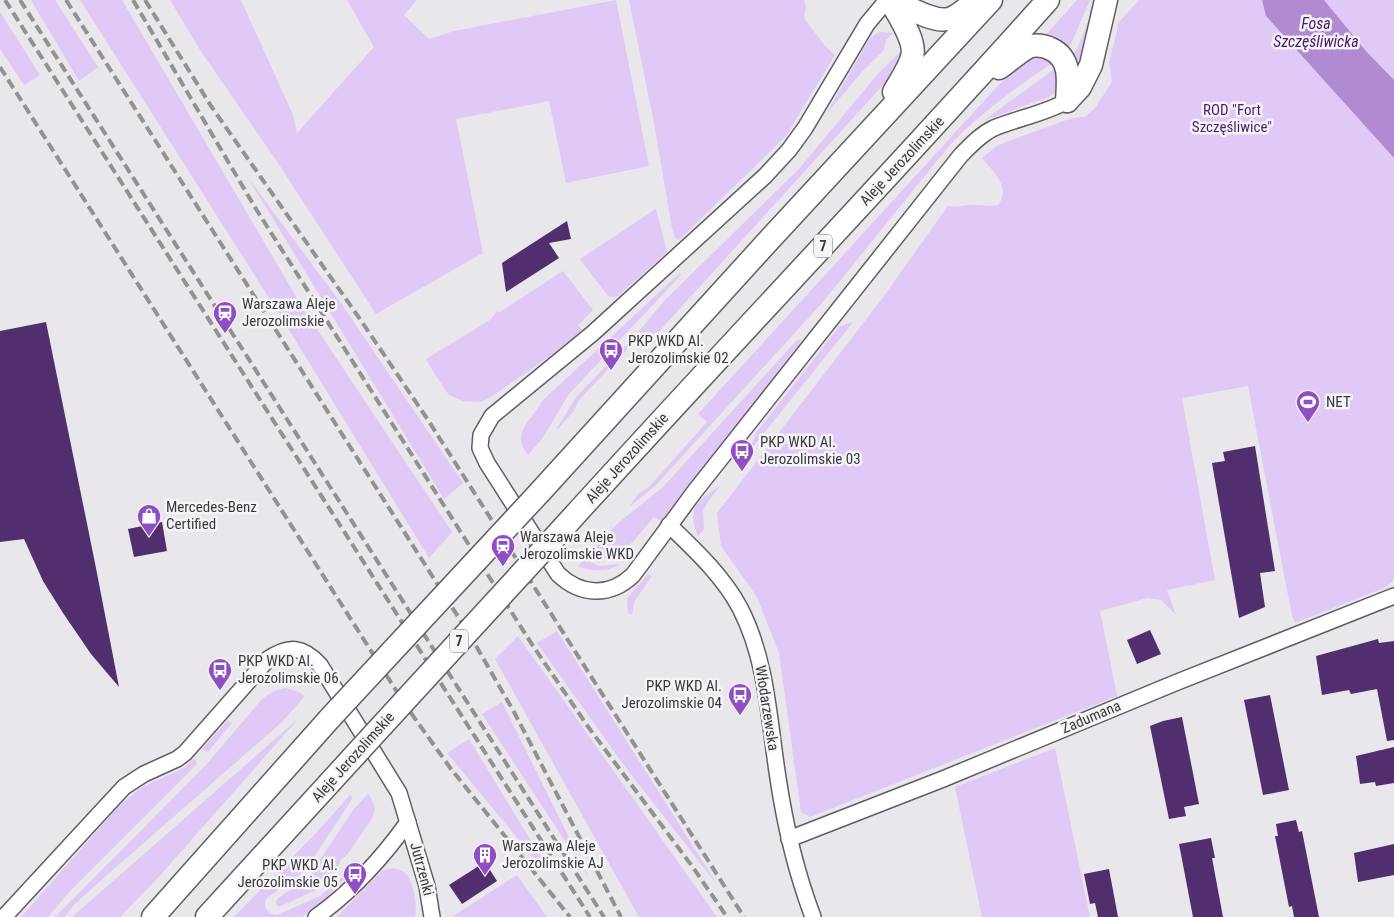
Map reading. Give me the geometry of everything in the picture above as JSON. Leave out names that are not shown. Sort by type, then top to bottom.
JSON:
[{"type":"main road","points":[[890,0],[929,17],[945,20],[953,18],[977,0]]},
{"type":"main road","points":[[878,122],[912,60],[914,52],[910,37],[890,0]]},
{"type":"main road","points":[[153,917],[331,717],[991,0]]},
{"type":"main road","name":"Aleje Jerozolimskie","points":[[207,917],[682,398],[964,94],[1048,0]]},
{"type":"main road","points":[[1067,101],[1080,87],[1091,66],[1106,0]]},
{"type":"main road","points":[[964,94],[1030,46],[1043,46],[1054,50],[1067,67],[1069,76],[1067,101]]},
{"type":"street","points":[[890,0],[867,24],[806,128],[771,169],[594,333],[498,411],[482,430],[480,448],[487,463],[558,574],[571,585],[579,589],[596,591],[612,589],[620,585],[639,569],[669,525],[961,155],[975,141],[993,129],[1055,108],[1067,101]]},
{"type":"street","name":"Włodarzewska","points":[[669,525],[702,557],[722,580],[740,608],[753,638],[765,687],[788,839],[812,917]]},
{"type":"street","name":"Zadumana","points":[[788,839],[1394,596]]},
{"type":"street","name":"Jutrzenki","points":[[4,917],[124,787],[144,774],[185,754],[268,659],[289,649],[299,650],[310,655],[320,665],[393,781],[401,798],[427,886],[432,917]]},
{"type":"street","points":[[316,917],[365,873],[408,822]]},
{"type":"green space","points":[[31,0],[55,0],[98,67],[79,81]]},
{"type":"green space","points":[[80,0],[122,0],[301,305],[452,532],[429,558],[278,312]]},
{"type":"green space","points":[[170,0],[241,0],[293,115],[297,133],[374,47],[347,0],[417,0],[404,15],[429,39],[454,31],[616,0],[649,166],[566,183],[549,101],[456,119],[483,253],[376,314],[276,160],[200,50]]},
{"type":"green space","points":[[629,0],[804,0],[806,7],[804,18],[825,46],[835,55],[786,136],[679,240],[675,237],[672,228],[654,123]]},
{"type":"green space","points":[[1077,0],[1090,0],[1067,49],[1044,37]]},
{"type":"green space","name":"ROD \"Fort Szczęśliwice\"","points":[[1139,0],[1262,0],[1266,16],[1394,158],[1394,578],[1384,588],[1295,623],[1248,386],[1182,398],[1215,580],[1167,590],[1176,615],[1161,600],[1147,598],[1100,611],[1117,696],[810,817],[801,812],[779,653],[757,597],[721,546],[717,513],[881,300],[948,206],[998,205],[1002,199],[1002,186],[996,174],[982,158],[997,146],[1006,142],[1072,118],[1085,117],[1095,108],[1112,82],[1109,63],[1119,22]]},
{"type":"green space","points":[[1324,0],[1394,0],[1394,80],[1366,51]]},
{"type":"green space","points":[[1096,3],[1079,69],[1071,54],[1076,51]]},
{"type":"green space","points":[[0,12],[40,75],[24,85],[0,49]]},
{"type":"green space","points":[[880,32],[893,33],[886,40],[884,50],[861,73],[826,114],[870,38]]},
{"type":"green space","points":[[904,48],[905,52],[893,74],[644,348],[635,341],[579,400],[573,412],[558,429],[577,396],[633,338],[665,300],[799,169],[877,75]]},
{"type":"green space","points":[[1041,55],[1052,63],[986,112],[949,146],[822,303],[655,486],[629,507],[639,493],[649,487],[707,422],[698,414],[1015,67],[1031,56]]},
{"type":"green space","points":[[1057,67],[1057,90],[1051,96],[983,121]]},
{"type":"green space","points":[[248,178],[343,306],[463,483],[444,499]]},
{"type":"green space","points":[[656,209],[667,252],[618,296],[608,296],[580,259]]},
{"type":"green space","points":[[563,271],[593,310],[578,325],[582,330],[550,356],[491,397],[480,402],[463,401],[449,395],[426,359],[490,320],[497,311],[500,312]]},
{"type":"green space","points":[[680,273],[681,275],[569,394],[542,439],[528,455],[521,440],[522,433],[542,401]]},
{"type":"green space","points":[[854,321],[748,453],[756,433],[839,327]]},
{"type":"green space","points":[[797,340],[802,340],[661,521],[654,517],[634,541],[618,554],[609,558],[600,557],[591,552],[617,524],[663,487]]},
{"type":"green space","points":[[720,486],[703,511],[704,529],[698,536],[693,519],[696,506]]},
{"type":"green space","points":[[585,559],[599,566],[620,564],[610,569],[599,570],[578,566]]},
{"type":"green space","points":[[648,574],[652,576],[634,602],[632,615],[628,613],[627,598]]},
{"type":"green space","points":[[557,631],[718,886],[623,764],[537,643]]},
{"type":"green space","points":[[518,636],[717,917],[639,917],[495,659]]},
{"type":"green space","points":[[286,688],[305,696],[282,722],[107,875],[75,904],[64,917],[55,917],[206,765],[261,700],[273,692]]},
{"type":"green space","points":[[502,702],[589,878],[482,714]]},
{"type":"green space","points":[[299,718],[156,880],[120,917],[72,917]]},
{"type":"green space","points":[[228,720],[232,723],[208,752],[202,749]]},
{"type":"green space","points":[[469,739],[547,867],[543,869],[447,753]]},
{"type":"green space","points":[[1055,748],[1090,917],[982,917],[955,787]]},
{"type":"green space","points":[[195,758],[197,764],[69,892],[48,917],[21,917],[119,806],[142,787],[184,768]]},
{"type":"green space","points":[[351,794],[352,799],[307,868],[268,897],[265,901],[265,907],[270,914],[277,915],[320,896],[353,870],[316,908],[302,917],[234,917],[317,832]]},
{"type":"green space","points":[[368,794],[374,805],[374,814],[346,856],[341,859],[336,872],[316,890],[281,906],[277,906],[278,898],[308,878],[353,810]]},
{"type":"green space","points":[[393,868],[404,872],[410,880],[415,900],[415,917],[337,917],[382,871]]},
{"type":"green space","points":[[517,875],[547,917],[452,917]]},
{"type":"water","name":"Fosa Szczęśliwicka","points":[[1262,0],[1324,0],[1366,51],[1394,80],[1394,158],[1266,16]]},
{"type":"building","points":[[567,221],[571,239],[549,243],[559,258],[506,292],[502,263]]},
{"type":"building","points":[[46,322],[119,687],[91,654],[63,613],[43,581],[24,539],[0,542],[0,331]]},
{"type":"building","points":[[1255,446],[1275,571],[1260,573],[1265,607],[1239,618],[1212,463],[1225,461],[1223,452]]},
{"type":"building","points":[[162,522],[167,551],[134,557],[128,529]]},
{"type":"building","points":[[1150,630],[1161,654],[1137,664],[1127,640]]},
{"type":"building","points":[[1378,639],[1379,643],[1394,641],[1394,740],[1387,741],[1377,689],[1351,694],[1349,690],[1322,695],[1316,656]]},
{"type":"building","points":[[1270,695],[1289,790],[1263,795],[1244,700]]},
{"type":"building","points":[[1182,717],[1199,804],[1184,807],[1186,816],[1169,819],[1150,726]]},
{"type":"building","points":[[1394,747],[1394,783],[1376,786],[1375,782],[1360,784],[1356,756]]},
{"type":"building","points":[[1296,820],[1299,832],[1302,831],[1319,917],[1294,917],[1292,906],[1289,907],[1275,836],[1278,836],[1276,824]]},
{"type":"building","points":[[1211,838],[1215,858],[1212,858],[1223,917],[1193,917],[1179,844]]},
{"type":"building","points":[[1394,844],[1394,875],[1358,882],[1354,853]]},
{"type":"building","points":[[485,862],[497,881],[462,904],[449,885]]},
{"type":"building","points":[[1109,869],[1118,917],[1098,917],[1095,903],[1090,904],[1084,874]]},
{"type":"railway","points":[[5,0],[590,917]]},
{"type":"railway","points":[[20,0],[604,917]]},
{"type":"railway","points":[[66,0],[471,637],[514,712],[621,917]]},
{"type":"railway","points":[[133,0],[256,209],[533,646],[589,728],[692,866],[727,917]]},
{"type":"railway","points":[[145,0],[211,106],[428,420],[744,917]]},
{"type":"railway","points":[[0,67],[406,706],[451,769],[570,917]]},
{"type":"place","name":"Warszawa Aleje Jerozolimskie","points":[[225,334]]},
{"type":"place","name":"PKP WKD Al. Jerozolimskie 02","points":[[611,371]]},
{"type":"place","name":"NET","points":[[1308,423]]},
{"type":"place","name":"PKP WKD Al. Jerozolimskie 03","points":[[742,472]]},
{"type":"place","name":"Mercedes-Benz Certified","points":[[149,537]]},
{"type":"place","name":"Warszawa Aleje Jerozolimskie WKD","points":[[503,567]]},
{"type":"place","name":"PKP WKD Al. Jerozolimskie 06","points":[[220,691]]},
{"type":"place","name":"PKP WKD Al. Jerozolimskie 04","points":[[740,716]]},
{"type":"place","name":"Warszawa Aleje Jerozolimskie AJ","points":[[485,876]]},
{"type":"place","name":"PKP WKD Al. Jerozolimskie 05","points":[[355,895]]}]
